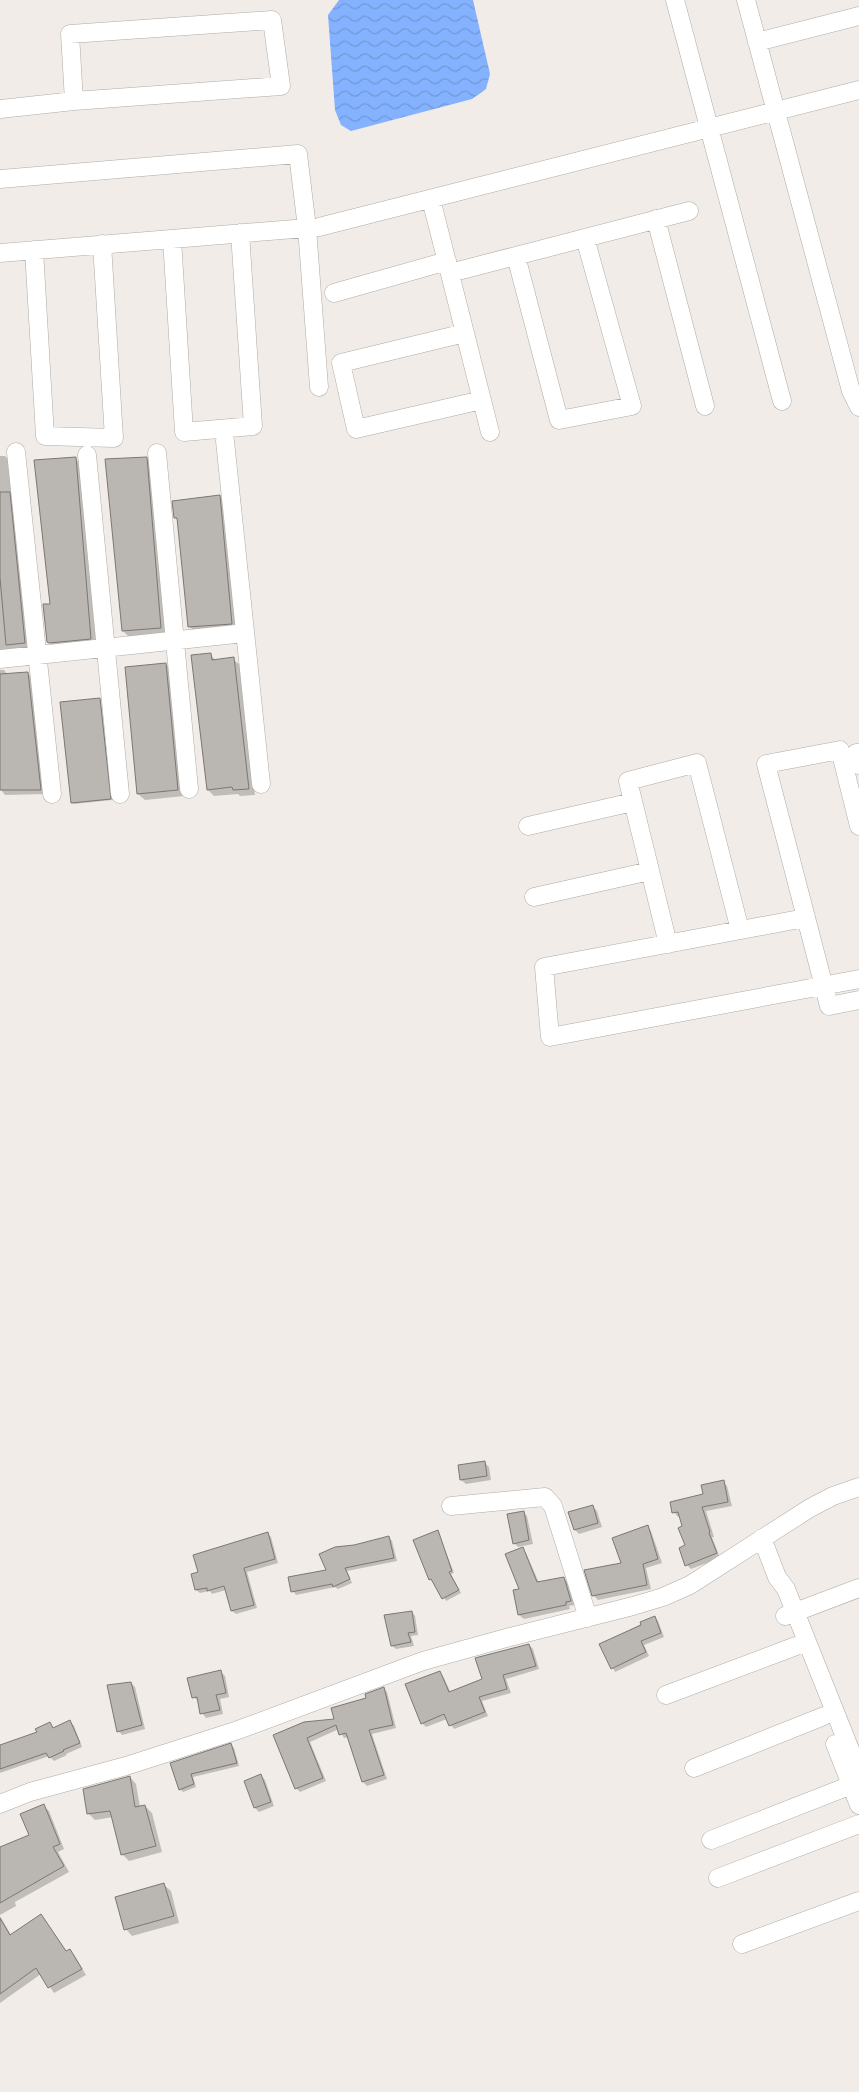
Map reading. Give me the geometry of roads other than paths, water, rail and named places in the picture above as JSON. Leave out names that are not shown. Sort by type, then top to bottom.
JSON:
[{"type":"street","points":[[675,0],[782,401]]},
{"type":"street","points":[[746,0],[851,391],[859,407]]},
{"type":"street","points":[[757,42],[859,16]]},
{"type":"street","points":[[0,109],[74,101],[281,86],[272,20],[70,34],[74,101]]},
{"type":"street","points":[[0,253],[313,228],[859,90]]},
{"type":"street","points":[[0,179],[298,154],[313,228],[319,387]]},
{"type":"street","points":[[431,199],[490,432]]},
{"type":"street","points":[[334,293],[448,267],[516,256],[689,211]]},
{"type":"street","points":[[656,219],[705,406]]},
{"type":"street","points":[[172,239],[184,432],[253,426],[240,233]]},
{"type":"street","points":[[516,256],[559,420],[632,406],[585,238]]},
{"type":"street","points":[[34,250],[45,436],[114,438],[102,244]]},
{"type":"street","points":[[465,333],[341,364],[356,429],[482,400]]},
{"type":"street","points":[[225,441],[260,784]]},
{"type":"street","points":[[16,452],[52,794]]},
{"type":"street","points":[[157,453],[189,789]]},
{"type":"street","points":[[87,455],[120,794]]},
{"type":"street","points":[[0,659],[245,633]]},
{"type":"street","points":[[859,826],[840,750],[766,764],[829,1006],[859,1000]]},
{"type":"street","points":[[859,752],[856,753],[859,765]]},
{"type":"street","points":[[668,944],[628,782],[697,763],[740,930]]},
{"type":"street","points":[[528,826],[633,802]]},
{"type":"street","points":[[534,897],[650,870]]},
{"type":"street","points":[[805,918],[544,967],[550,1037],[859,979]]},
{"type":"street","points":[[0,1804],[30,1792],[126,1766],[238,1730],[423,1661],[663,1597],[690,1585],[810,1508],[833,1496],[859,1487]]},
{"type":"street","points":[[451,1506],[545,1497],[553,1506],[588,1618]]},
{"type":"street","points":[[762,1538],[777,1577],[776,1592],[790,1614],[856,1780],[859,1805]]},
{"type":"street","points":[[790,1614],[859,1588]]},
{"type":"street","points":[[790,1614],[796,1646],[824,1716],[856,1780]]},
{"type":"street","points":[[666,1695],[796,1646]]},
{"type":"street","points":[[694,1768],[824,1716]]},
{"type":"street","points":[[711,1840],[856,1780]]},
{"type":"street","points":[[718,1878],[859,1824]]},
{"type":"street","points":[[742,1944],[859,1901]]},
{"type":"water","points":[[339,0],[473,0],[490,74],[486,89],[472,99],[351,131],[341,125],[335,110],[328,15]]}]
